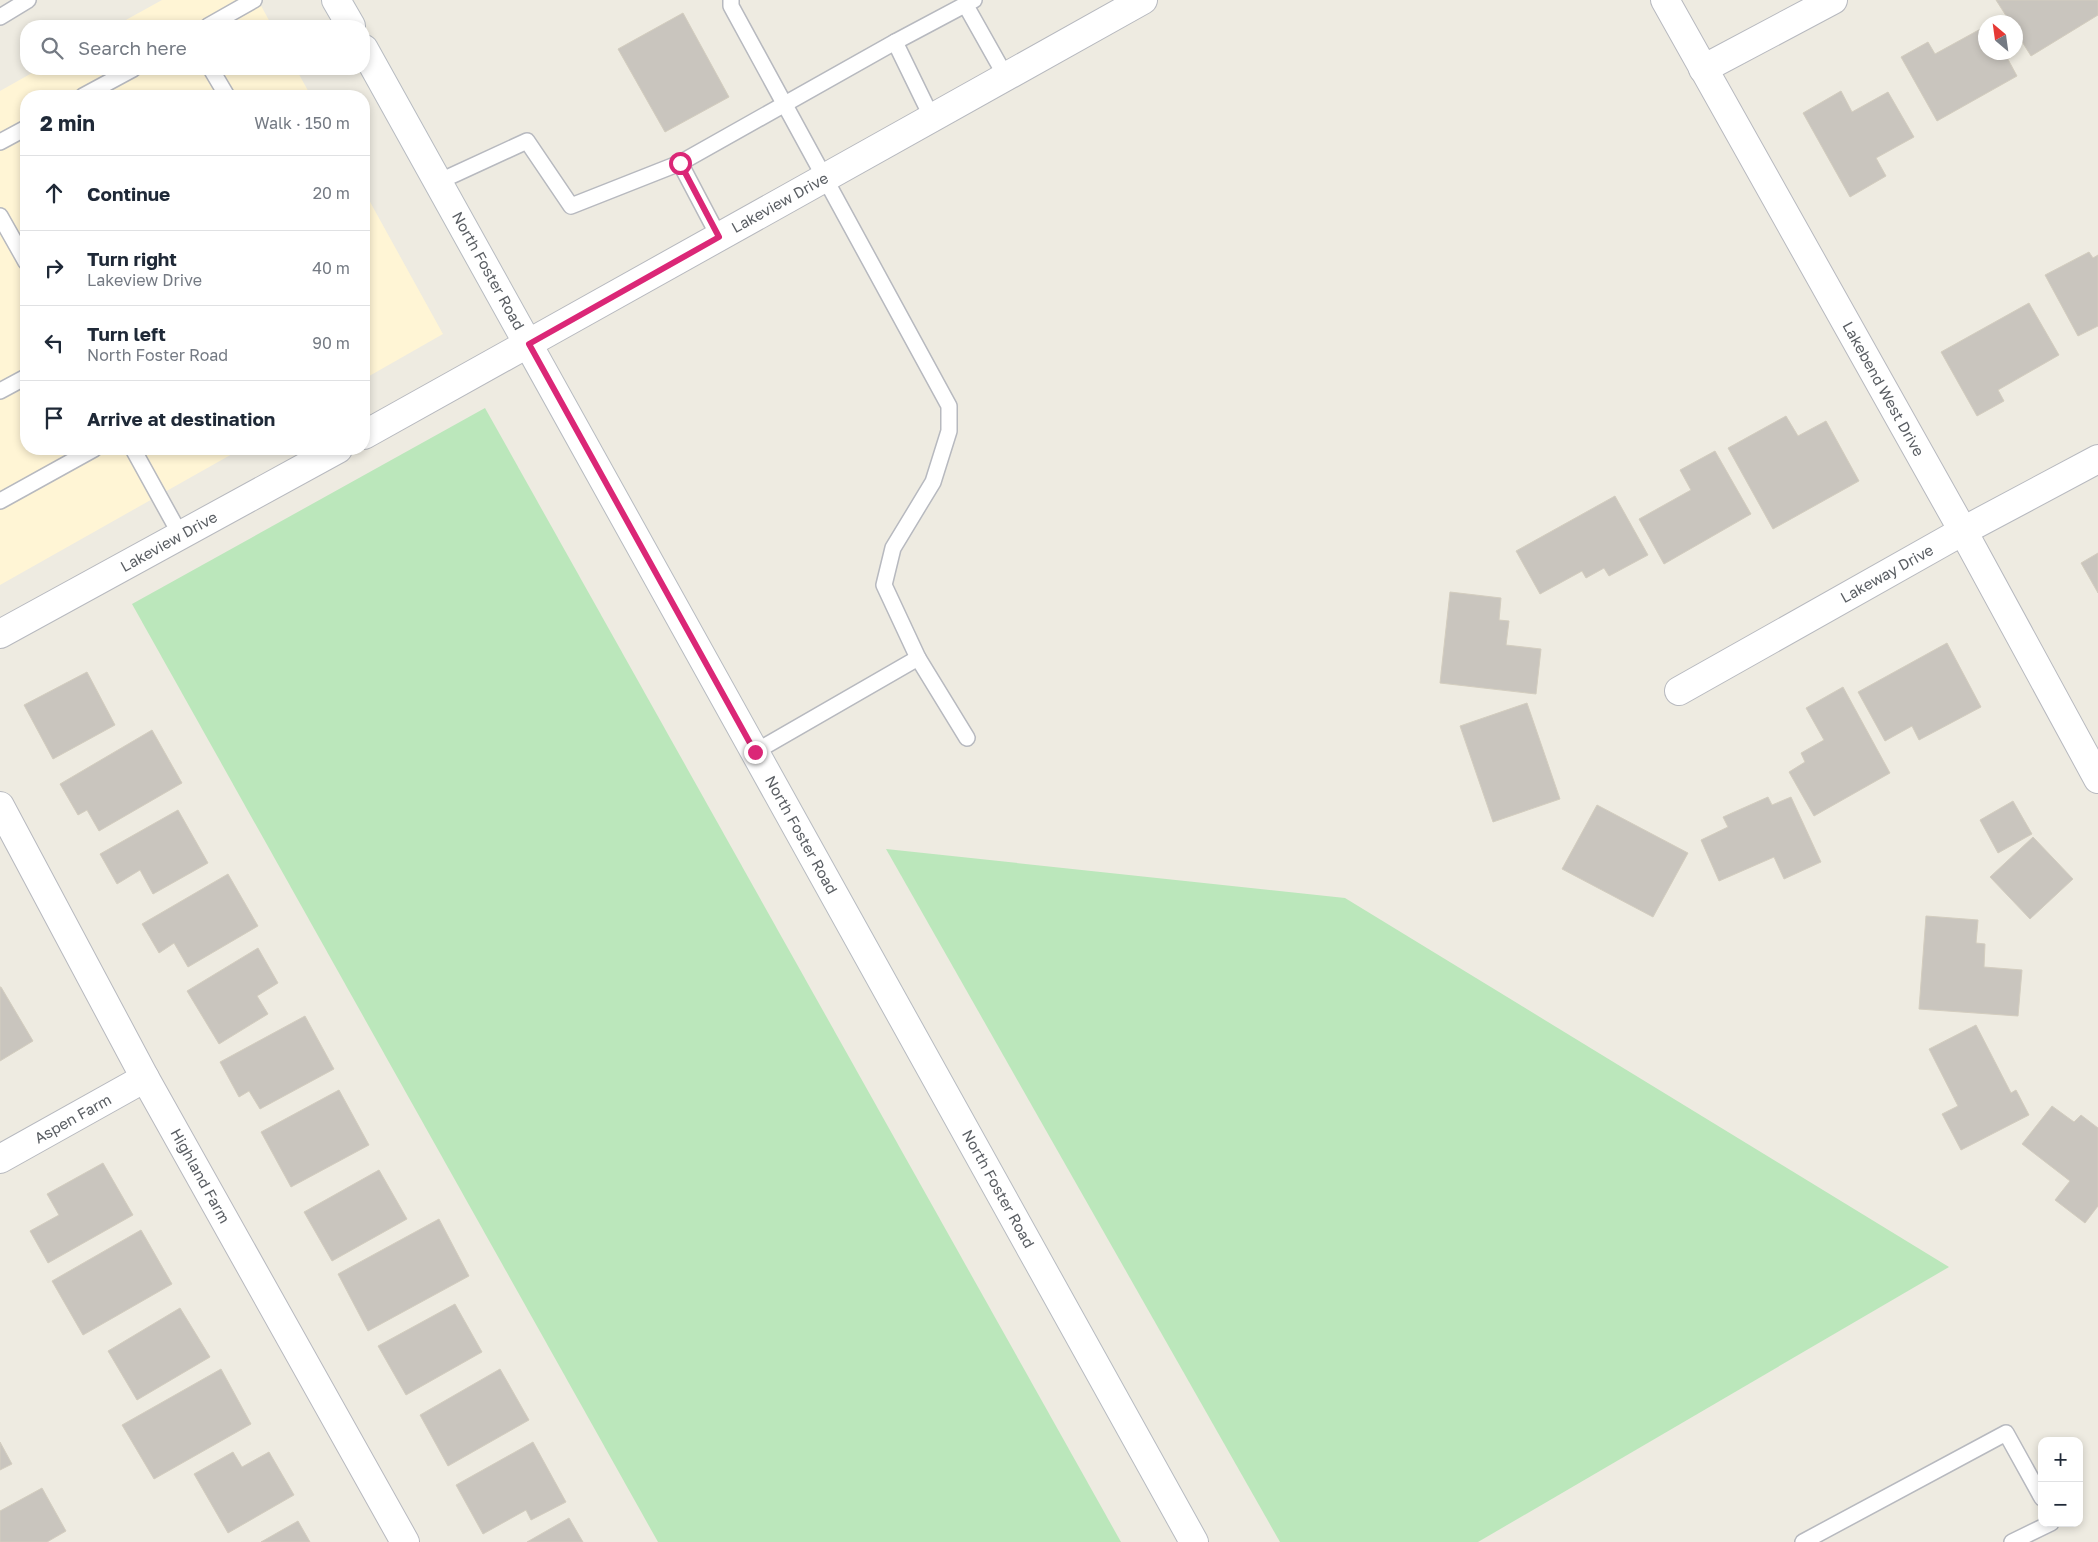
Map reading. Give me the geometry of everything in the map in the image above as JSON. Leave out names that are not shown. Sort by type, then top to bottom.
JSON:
[{"type":"street","points":[[336,0],[348,20]]},
{"type":"street","name":"Lakeview Drive","points":[[370,432],[1143,0]]},
{"type":"street","name":"Lakebend West Drive","points":[[1665,0],[1963,531],[2098,779]]},
{"type":"street","points":[[1703,70],[1833,0]]},
{"type":"street","name":"North Foster Road","points":[[370,60],[1194,1542]]},
{"type":"street","name":"Lakeview Drive","points":[[0,634],[327,455]]},
{"type":"street","name":"Lakeway Drive","points":[[1679,691],[1963,531],[2098,459]]},
{"type":"street","name":"Highland Farm","points":[[0,806],[145,1078],[405,1542]]},
{"type":"street","name":"Aspen Farm","points":[[0,1159],[145,1078]]},
{"type":"lane","points":[[0,17],[28,0]]},
{"type":"lane","points":[[219,20],[254,0]]},
{"type":"lane","points":[[731,0],[731,6],[949,406],[949,432],[933,482],[893,548],[884,585],[918,658],[967,738]]},
{"type":"lane","points":[[438,182],[527,141],[571,206],[680,163],[970,2],[1006,77]]},
{"type":"lane","points":[[896,42],[932,118]]},
{"type":"lane","points":[[94,90],[122,75]]},
{"type":"lane","points":[[215,75],[223,90]]},
{"type":"lane","points":[[0,142],[20,131]]},
{"type":"lane","points":[[680,163],[719,237]]},
{"type":"lane","points":[[0,216],[20,251]]},
{"type":"lane","points":[[0,391],[20,380]]},
{"type":"lane","points":[[0,501],[83,455]]},
{"type":"lane","points":[[136,455],[181,536]]},
{"type":"lane","points":[[755,752],[918,658]]},
{"type":"lane","points":[[1803,1542],[2006,1433],[2038,1491]]},
{"type":"lane","points":[[2012,1542],[2043,1527]]},
{"type":"shaded area","points":[[162,0],[258,0],[269,20],[126,20]]},
{"type":"shaded area","points":[[28,75],[299,75],[308,90],[20,90],[20,455],[230,455],[0,585],[0,91]]},
{"type":"shaded area","points":[[370,202],[443,334],[370,376]]},
{"type":"green space","points":[[485,408],[1121,1542],[658,1542],[132,604]]},
{"type":"green space","points":[[886,849],[1345,898],[1949,1267],[1478,1542],[1280,1542]]},
{"type":"building","points":[[1996,0],[2098,0],[2098,15],[2031,56],[2023,43],[2023,15],[2006,15]]},
{"type":"building","points":[[683,13],[729,97],[665,132],[618,49]]},
{"type":"building","points":[[1978,30],[1978,60],[2008,60],[2017,76],[1937,121],[1901,57],[1928,42],[1935,54]]},
{"type":"building","points":[[1841,91],[1852,112],[1888,92],[1914,137],[1876,158],[1886,176],[1850,197],[1803,113]]},
{"type":"building","points":[[2089,252],[2093,258],[2098,255],[2098,326],[2078,336],[2045,275]]},
{"type":"building","points":[[2029,303],[2059,355],[1998,390],[2004,401],[1977,416],[1941,352]]},
{"type":"building","points":[[1786,416],[1798,436],[1826,421],[1859,481],[1773,529],[1728,448]]},
{"type":"building","points":[[1715,451],[1751,514],[1664,564],[1639,519],[1691,490],[1680,470]]},
{"type":"building","points":[[1615,496],[1648,555],[1609,576],[1604,568],[1586,578],[1582,571],[1540,594],[1516,551]]},
{"type":"building","points":[[2098,553],[2098,593],[2081,563]]},
{"type":"building","points":[[1450,592],[1501,598],[1499,620],[1509,621],[1506,645],[1541,649],[1536,694],[1440,683]]},
{"type":"building","points":[[1947,643],[1981,707],[1919,740],[1912,726],[1885,741],[1858,692]]},
{"type":"building","points":[[87,672],[115,725],[53,759],[24,705]]},
{"type":"building","points":[[1843,687],[1890,773],[1814,816],[1789,772],[1805,762],[1801,753],[1824,740],[1806,708]]},
{"type":"building","points":[[1527,703],[1560,799],[1493,822],[1460,726]]},
{"type":"building","points":[[152,730],[182,783],[99,831],[87,810],[78,815],[60,784]]},
{"type":"building","points":[[1768,797],[1772,805],[1791,797],[1821,862],[1784,879],[1774,857],[1719,881],[1701,840],[1728,827],[1723,817]]},
{"type":"building","points":[[2013,801],[2032,834],[1998,853],[1980,820]]},
{"type":"building","points":[[1597,805],[1688,853],[1653,917],[1562,869]]},
{"type":"building","points":[[178,810],[208,863],[153,894],[140,870],[117,884],[100,854]]},
{"type":"building","points":[[2033,837],[2073,879],[2030,919],[1990,877]]},
{"type":"building","points":[[228,874],[258,926],[188,967],[174,943],[159,953],[142,924]]},
{"type":"building","points":[[1926,916],[1978,920],[1976,943],[1985,944],[1984,967],[2022,970],[2018,1016],[1919,1009]]},
{"type":"building","points":[[258,948],[278,983],[257,996],[268,1014],[219,1044],[187,991]]},
{"type":"building","points":[[0,987],[33,1041],[0,1061]]},
{"type":"building","points":[[305,1016],[334,1069],[260,1109],[249,1091],[239,1097],[220,1062]]},
{"type":"building","points":[[1976,1025],[2011,1093],[2016,1090],[2029,1115],[1961,1150],[1942,1114],[1958,1106],[1929,1049]]},
{"type":"building","points":[[339,1090],[369,1145],[291,1187],[261,1132]]},
{"type":"building","points":[[2052,1106],[2074,1122],[2081,1115],[2098,1128],[2098,1206],[2085,1223],[2055,1200],[2070,1181],[2022,1144]]},
{"type":"building","points":[[103,1163],[133,1215],[48,1263],[30,1231],[59,1215],[47,1194]]},
{"type":"building","points":[[379,1170],[407,1219],[332,1261],[304,1212]]},
{"type":"building","points":[[439,1219],[469,1276],[368,1331],[338,1274]]},
{"type":"building","points":[[141,1230],[172,1284],[83,1335],[52,1281]]},
{"type":"building","points":[[455,1304],[482,1352],[406,1395],[378,1346]]},
{"type":"building","points":[[180,1308],[210,1357],[137,1400],[108,1351]]},
{"type":"building","points":[[221,1369],[251,1424],[154,1479],[122,1425]]},
{"type":"building","points":[[500,1369],[529,1420],[448,1466],[420,1415]]},
{"type":"building","points":[[0,1442],[12,1464],[0,1470]]},
{"type":"building","points":[[533,1442],[566,1502],[531,1520],[526,1510],[483,1534],[456,1485]]},
{"type":"building","points":[[233,1452],[242,1467],[269,1452],[294,1495],[228,1533],[194,1474]]},
{"type":"building","points":[[42,1488],[66,1531],[47,1542],[0,1542],[0,1511]]},
{"type":"building","points":[[569,1518],[583,1542],[527,1542]]},
{"type":"building","points":[[298,1521],[310,1542],[261,1542]]},
{"type":"route","points":[[680,163],[719,237],[529,344],[755,752]]}]
